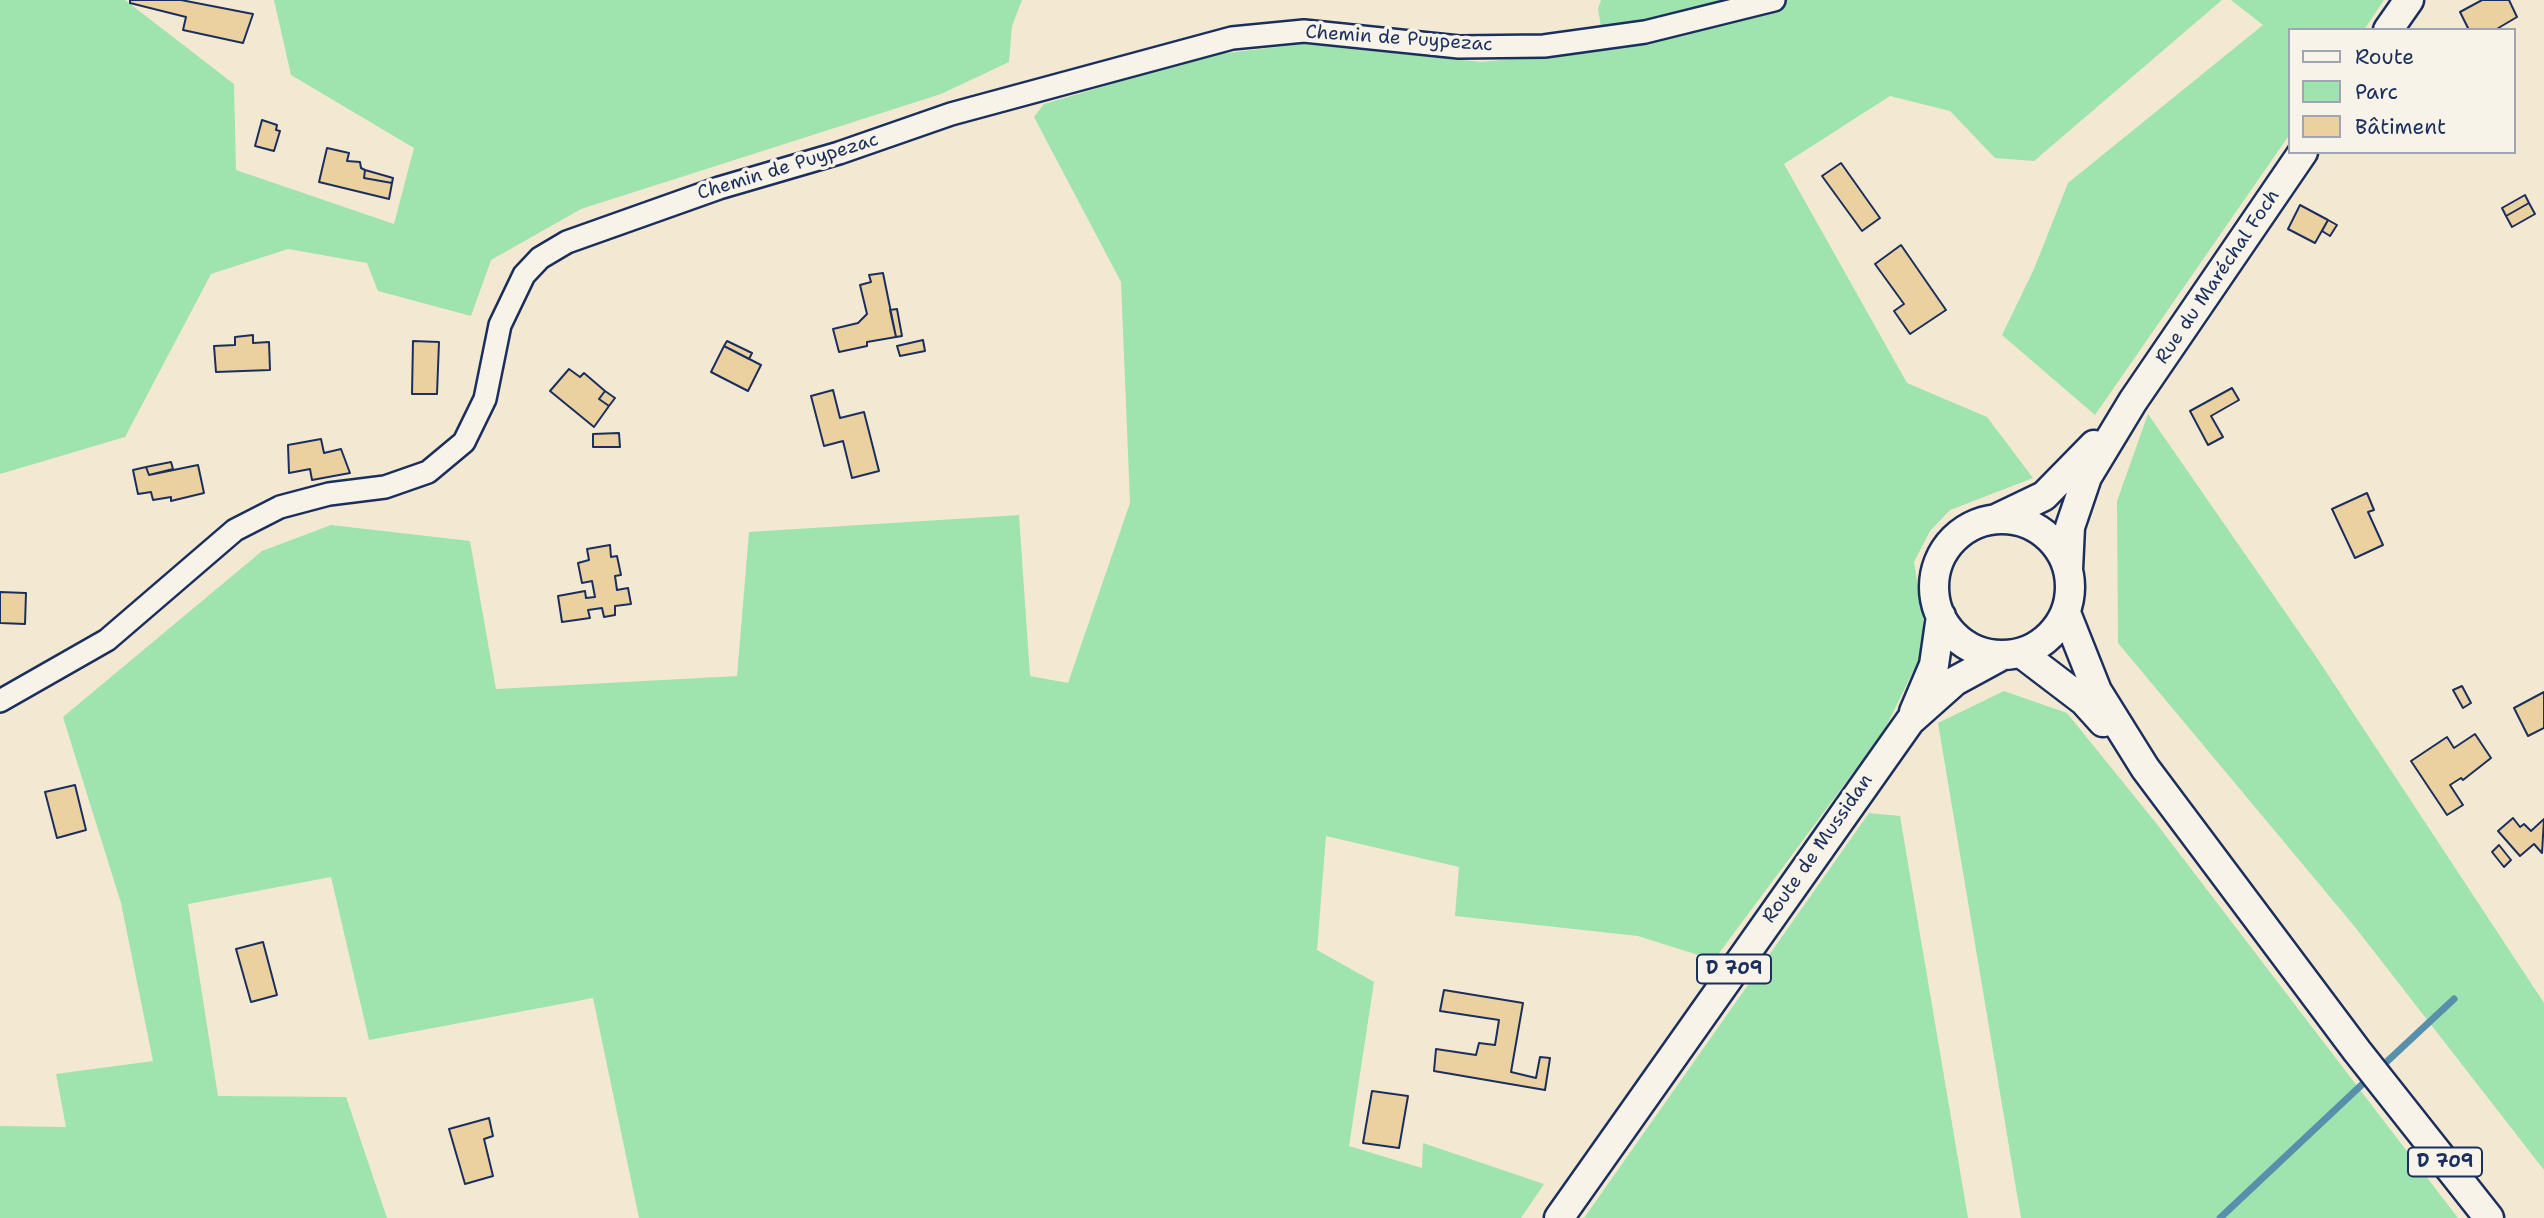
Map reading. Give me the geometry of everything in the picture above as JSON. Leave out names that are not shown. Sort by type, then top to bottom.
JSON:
[{"type":"main road","points":[[2389,28],[2409,0]]},
{"type":"main road","name":"Rue du Maréchal Foch","points":[[2068,569],[2070,527],[2087,477],[2133,401],[2302,154]]},
{"type":"main road","name":"Rue du Maréchal Foch","points":[[1996,519],[2044,496],[2133,401]]},
{"type":"main road","points":[[1996,519],[2015,520],[2033,526],[2048,537],[2060,552],[2068,569],[2070,591],[2066,613],[2054,631],[2039,645],[2011,655],[1982,653],[1964,644],[1946,627],[1936,606],[1934,582],[1940,559],[1954,539],[1973,525],[1996,519]]},
{"type":"main road","name":"D 709","points":[[2066,613],[2097,691],[2145,768],[2357,1051],[2489,1218]]},
{"type":"main road","name":"Route de Mussidan","points":[[1559,1218],[1910,721],[1934,665],[1941,616]]},
{"type":"main road","name":"Route de Mussidan","points":[[1910,721],[1955,681],[2011,655]]},
{"type":"main road","name":"D 709","points":[[2011,655],[2084,701],[2145,768]]},
{"type":"street","name":"Chemin de Puypezac","points":[[0,701],[107,640],[234,530],[280,507],[329,494],[385,487],[428,472],[464,442],[485,399],[500,326],[524,275],[540,258],[567,242],[719,188],[839,153],[951,114],[1232,38],[1304,32],[1459,47],[1544,46],[1645,32],[1774,0]]},
{"type":"green space","points":[[0,0],[125,0],[234,84],[236,170],[394,224],[414,148],[291,75],[274,0],[1022,0],[1012,26],[1009,62],[941,94],[581,209],[491,260],[471,316],[378,291],[367,263],[288,249],[211,274],[125,437],[0,474]]},
{"type":"green space","points":[[1601,0],[2222,0],[2034,161],[1995,158],[1950,111],[1890,96],[1784,164],[1907,383],[1987,417],[2033,478],[1950,510],[1930,531],[1914,562],[1923,617],[1923,651],[1884,731],[1714,960],[1638,936],[1455,916],[1459,867],[1326,836],[1317,950],[1374,982],[1349,1146],[1422,1168],[1423,1143],[1544,1184],[1521,1218],[639,1218],[593,998],[369,1040],[331,877],[188,904],[218,1096],[346,1097],[387,1218],[0,1218],[0,1126],[66,1127],[56,1074],[153,1061],[121,903],[63,717],[262,551],[331,525],[470,541],[496,689],[737,676],[749,532],[1019,515],[1030,676],[1068,683],[1130,503],[1121,282],[1034,117],[1044,104],[1210,55],[1303,44],[1481,62],[1605,50],[1598,9]]},
{"type":"green space","points":[[2231,0],[2384,0],[2365,28],[2288,28],[2288,137],[2095,415],[2002,335],[2034,269],[2068,183],[2263,25]]},
{"type":"green space","points":[[2148,414],[2317,658],[2544,1003],[2544,1170],[2355,927],[2118,643],[2117,501]]},
{"type":"green space","points":[[2004,691],[2067,713],[2156,823],[2458,1218],[2021,1218],[1938,723]]},
{"type":"green space","points":[[1869,813],[1900,816],[1968,1218],[1584,1218]]},
{"type":"building","points":[[130,0],[181,0],[253,14],[243,43],[183,30],[186,17],[130,3]]},
{"type":"building","points":[[2482,0],[2509,0],[2517,17],[2498,28],[2468,28],[2460,12]]},
{"type":"building","points":[[262,120],[277,125],[276,130],[280,131],[274,151],[255,146]]},
{"type":"building","points":[[327,148],[349,153],[347,161],[360,162],[361,168],[365,170],[364,178],[392,183],[389,199],[319,182]]},
{"type":"building","points":[[1841,163],[1880,218],[1862,231],[1822,176]]},
{"type":"building","points":[[365,170],[393,178],[392,183],[364,178]]},
{"type":"building","points":[[2525,195],[2529,203],[2506,216],[2502,208]]},
{"type":"building","points":[[2529,203],[2535,214],[2512,227],[2506,216]]},
{"type":"building","points":[[2300,205],[2328,220],[2315,243],[2288,229]]},
{"type":"building","points":[[2328,220],[2337,225],[2330,236],[2322,231]]},
{"type":"building","points":[[1901,245],[1946,310],[1910,334],[1894,311],[1904,304],[1875,264]]},
{"type":"building","points":[[883,273],[896,337],[867,342],[867,346],[839,352],[833,329],[858,323],[867,314],[860,285],[871,282],[869,275]]},
{"type":"building","points":[[897,309],[902,336],[896,337],[890,310]]},
{"type":"building","points":[[253,335],[253,343],[269,342],[270,370],[216,372],[214,346],[235,345],[235,337]]},
{"type":"building","points":[[923,340],[925,351],[900,356],[897,346]]},
{"type":"building","points":[[413,341],[439,342],[437,394],[412,394]]},
{"type":"building","points":[[727,341],[752,353],[749,359],[724,346]]},
{"type":"building","points":[[724,346],[761,365],[748,391],[711,372]]},
{"type":"building","points":[[569,369],[580,377],[584,373],[605,391],[599,399],[609,406],[594,427],[550,391]]},
{"type":"building","points":[[2232,388],[2239,400],[2211,416],[2223,437],[2208,445],[2190,411]]},
{"type":"building","points":[[833,390],[840,418],[864,412],[879,471],[852,478],[843,441],[824,446],[811,396]]},
{"type":"building","points":[[605,391],[615,398],[609,406],[599,399]]},
{"type":"building","points":[[619,433],[620,447],[593,447],[593,434]]},
{"type":"building","points":[[321,439],[324,453],[341,449],[350,473],[312,480],[310,469],[289,473],[288,445]]},
{"type":"building","points":[[171,462],[173,469],[149,475],[146,467]]},
{"type":"building","points":[[198,465],[204,493],[171,501],[171,497],[153,500],[151,492],[138,494],[133,470],[146,467],[149,475]]},
{"type":"building","points":[[2367,493],[2374,510],[2368,512],[2383,545],[2355,558],[2332,509]]},
{"type":"building","points":[[610,545],[611,557],[617,556],[621,575],[615,576],[617,590],[628,588],[631,604],[615,606],[615,615],[604,617],[602,608],[588,610],[590,618],[562,622],[558,596],[585,591],[586,598],[595,597],[592,581],[582,583],[578,563],[589,560],[587,549]]},
{"type":"building","points":[[0,592],[26,593],[25,624],[0,623]]},
{"type":"building","points":[[2462,686],[2471,703],[2463,708],[2453,690]]},
{"type":"building","points":[[2544,692],[2544,728],[2528,736],[2514,708]]},
{"type":"building","points":[[2475,734],[2491,758],[2463,780],[2461,778],[2450,785],[2463,805],[2447,815],[2411,761],[2447,737],[2454,748]]},
{"type":"building","points":[[75,785],[86,830],[57,838],[45,792]]},
{"type":"building","points":[[2513,818],[2520,827],[2524,824],[2531,831],[2544,819],[2542,853],[2534,844],[2520,856],[2498,831]]},
{"type":"building","points":[[2499,845],[2511,860],[2504,867],[2492,852]]},
{"type":"building","points":[[263,942],[277,995],[251,1002],[236,949]]},
{"type":"building","points":[[1444,990],[1523,1003],[1511,1072],[1536,1078],[1540,1057],[1550,1058],[1545,1090],[1434,1071],[1436,1049],[1476,1055],[1479,1043],[1495,1045],[1499,1020],[1440,1011]]},
{"type":"building","points":[[1372,1091],[1408,1096],[1399,1148],[1363,1143]]},
{"type":"building","points":[[489,1118],[493,1136],[484,1139],[493,1176],[465,1184],[449,1129]]},
{"type":"waterway","points":[[2379,1069],[2454,999]]},
{"type":"waterway","points":[[2220,1218],[2370,1077]]}]
